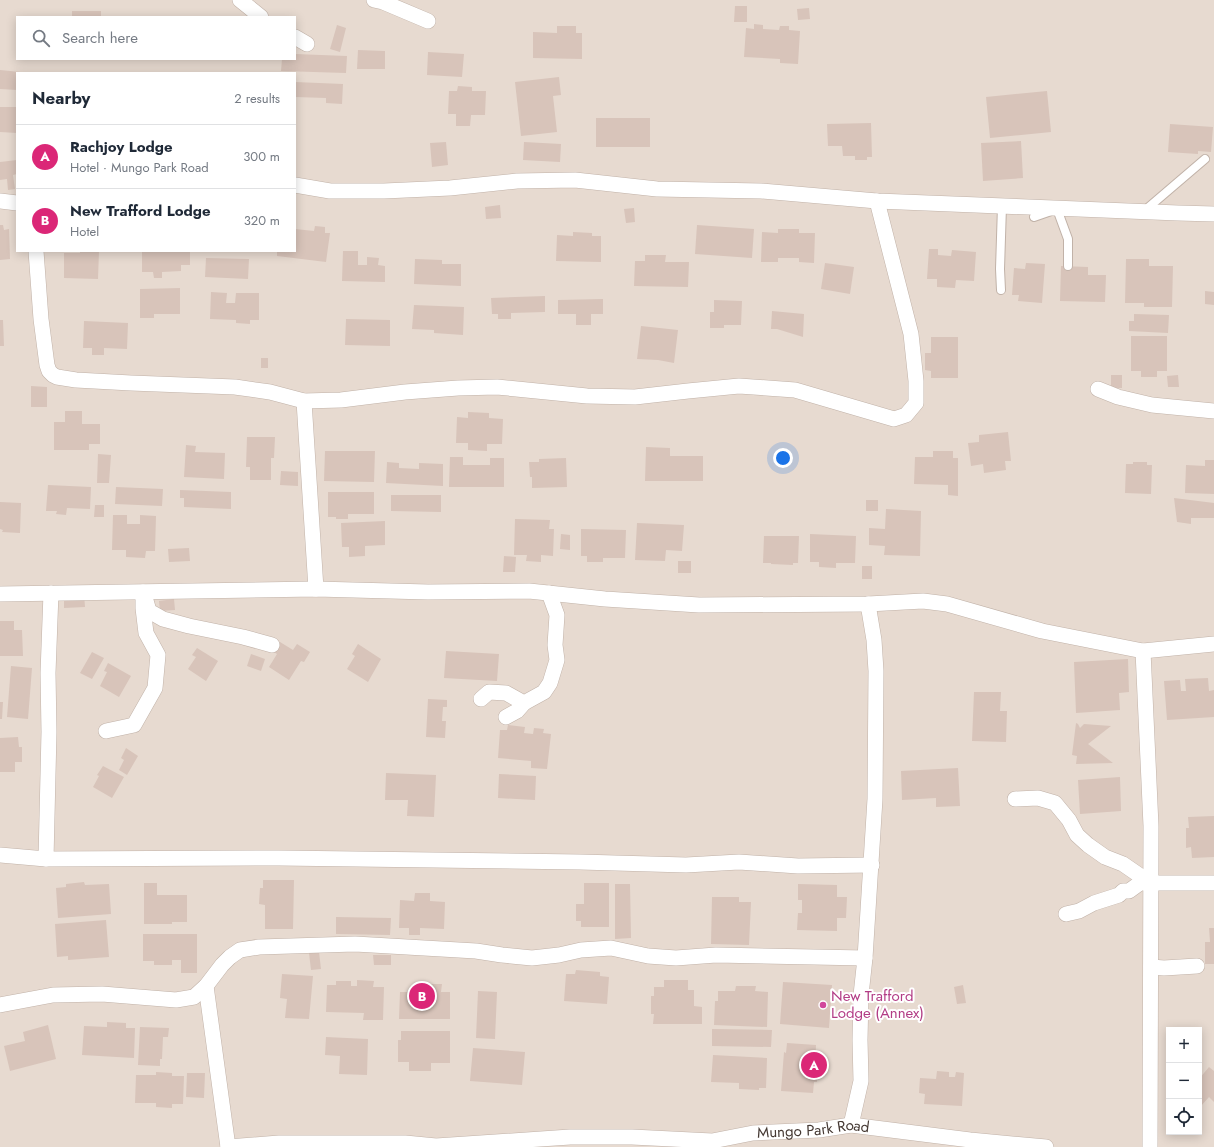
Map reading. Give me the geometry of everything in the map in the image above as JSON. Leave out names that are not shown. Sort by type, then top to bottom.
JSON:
[{"type":"street","points":[[240,0],[260,16]]},
{"type":"street","points":[[374,0],[383,2],[428,21]]},
{"type":"street","points":[[296,185],[330,191],[384,191],[450,188],[517,182],[575,180],[657,188],[761,191],[877,200],[1057,209],[1214,214]]},
{"type":"street","points":[[36,252],[41,319],[47,365],[49,371],[58,377],[76,380],[236,387],[270,392],[304,401],[341,400],[405,392],[458,388],[497,388],[586,396],[635,397],[738,386],[795,390],[894,419],[906,414],[916,403],[916,381],[912,334],[877,200]]},
{"type":"street","points":[[0,201],[16,203]]},
{"type":"street","points":[[1098,388],[1118,397],[1152,405],[1214,411]]},
{"type":"street","points":[[304,401],[316,589]]},
{"type":"street","points":[[0,594],[316,589],[428,592],[529,591],[698,605],[868,604],[923,601],[947,604],[1042,631],[1143,651],[1214,644]]},
{"type":"street","points":[[143,592],[149,611],[163,619],[243,637],[272,646]]},
{"type":"street","points":[[106,731],[134,725],[155,688],[158,655],[146,633],[143,592]]},
{"type":"street","points":[[46,859],[49,732],[48,673],[52,593]]},
{"type":"street","points":[[506,717],[517,711],[524,703],[544,692],[550,683],[557,660],[555,645],[556,615],[549,593]]},
{"type":"street","points":[[851,1125],[861,1081],[861,1002],[872,865],[875,799],[876,671],[874,640],[868,604]]},
{"type":"street","points":[[1143,651],[1151,826],[1152,884],[1150,1147]]},
{"type":"street","points":[[481,700],[489,692],[506,693],[524,703]]},
{"type":"street","points":[[1015,799],[1038,798],[1054,803],[1069,820],[1077,835],[1088,845],[1105,857],[1123,864],[1152,884]]},
{"type":"street","points":[[0,855],[46,859],[279,858],[686,865],[739,862],[798,866],[872,865]]},
{"type":"street","points":[[1066,914],[1079,911],[1094,903],[1119,895],[1123,891],[1129,891],[1140,883],[1214,883]]},
{"type":"street","points":[[0,1005],[53,995],[102,994],[181,999],[194,997],[206,986],[230,957],[240,950],[259,947],[354,944],[476,951],[532,958],[559,955],[581,950],[611,948],[648,956],[676,958],[716,955],[865,958]]},
{"type":"street","points":[[1151,967],[1164,968],[1197,966]]},
{"type":"street","points":[[206,986],[228,1147]]},
{"type":"street","name":"Mungo Park Road","points":[[228,1147],[279,1144],[436,1146],[570,1137],[632,1137],[712,1141],[754,1133],[819,1130],[851,1125],[970,1140],[1046,1147]]},
{"type":"lane","points":[[1143,212],[1205,159]]},
{"type":"lane","points":[[1001,290],[1000,269],[1002,206]]},
{"type":"lane","points":[[1034,217],[1057,209],[1068,239],[1068,266]]},
{"type":"shaded area","points":[[0,0],[1214,0],[1214,1147],[0,1147]]},
{"type":"building","points":[[735,6],[747,6],[747,22],[734,22]]},
{"type":"building","points":[[809,8],[810,19],[798,20],[797,9]]},
{"type":"building","points":[[72,11],[101,11],[101,16],[72,16]]},
{"type":"building","points":[[754,24],[763,25],[763,29],[779,30],[780,26],[789,26],[789,30],[800,31],[798,64],[780,63],[780,59],[744,57],[746,28],[754,29]]},
{"type":"building","points":[[337,25],[346,28],[340,52],[330,49]]},
{"type":"building","points":[[557,26],[576,26],[576,33],[582,33],[582,59],[533,58],[533,32],[557,33]]},
{"type":"building","points":[[358,50],[385,51],[385,69],[357,69]]},
{"type":"building","points":[[428,52],[464,54],[462,77],[427,75]]},
{"type":"building","points":[[296,54],[347,56],[346,73],[281,71],[282,60],[296,60]]},
{"type":"building","points":[[0,70],[20,72],[16,72],[16,90],[0,89]]},
{"type":"building","points":[[559,77],[561,95],[553,96],[557,132],[521,136],[515,82]]},
{"type":"building","points":[[296,82],[343,84],[342,104],[326,103],[326,98],[296,97]]},
{"type":"building","points":[[458,86],[472,87],[472,91],[486,91],[485,115],[471,115],[470,126],[456,126],[456,114],[448,114],[449,91],[457,91]]},
{"type":"building","points":[[1047,91],[1051,132],[990,138],[986,97]]},
{"type":"building","points":[[0,107],[16,107],[16,133],[0,132]]},
{"type":"building","points":[[596,118],[650,118],[650,147],[596,147]]},
{"type":"building","points":[[871,123],[872,157],[867,157],[867,160],[855,160],[855,156],[843,156],[842,146],[828,146],[827,124]]},
{"type":"building","points":[[1170,124],[1213,127],[1211,152],[1198,151],[1198,154],[1168,152]]},
{"type":"building","points":[[1021,141],[1023,178],[983,181],[981,143]]},
{"type":"building","points":[[446,142],[448,165],[432,167],[430,143]]},
{"type":"building","points":[[524,142],[561,144],[560,162],[523,160]]},
{"type":"building","points":[[16,160],[16,174],[13,175],[15,189],[8,190],[7,179],[0,180],[0,162]]},
{"type":"building","points":[[500,205],[501,218],[486,219],[485,207]]},
{"type":"building","points":[[634,208],[635,222],[626,223],[624,209]]},
{"type":"building","points":[[0,225],[3,225],[4,230],[9,229],[10,259],[0,260]]},
{"type":"building","points":[[697,225],[754,229],[752,258],[695,254]]},
{"type":"building","points":[[315,226],[325,227],[325,233],[330,233],[326,262],[277,256],[277,252],[296,252],[296,229],[314,231]]},
{"type":"building","points":[[778,229],[799,229],[799,233],[815,233],[814,263],[799,262],[799,258],[778,258],[778,262],[761,262],[762,232],[778,233]]},
{"type":"building","points":[[573,232],[592,233],[592,236],[601,236],[601,262],[556,261],[557,235],[573,236]]},
{"type":"building","points":[[929,249],[938,249],[938,255],[951,256],[952,250],[976,252],[974,281],[956,280],[955,288],[937,287],[937,279],[927,279]]},
{"type":"building","points":[[343,251],[358,251],[358,265],[367,265],[367,257],[379,258],[378,265],[385,266],[385,282],[342,281]]},
{"type":"building","points":[[99,252],[98,279],[64,278],[64,253]]},
{"type":"building","points":[[142,252],[190,252],[190,265],[181,265],[181,271],[162,272],[162,278],[154,278],[153,272],[142,272]]},
{"type":"building","points":[[645,255],[666,255],[665,262],[689,262],[688,287],[634,286],[635,261],[645,261]]},
{"type":"building","points":[[206,258],[249,259],[248,279],[205,277]]},
{"type":"building","points":[[415,259],[442,260],[442,264],[461,264],[461,286],[414,284]]},
{"type":"building","points":[[1126,259],[1149,259],[1149,266],[1173,266],[1172,307],[1144,307],[1144,303],[1125,303]]},
{"type":"building","points":[[825,263],[854,267],[850,294],[821,289]]},
{"type":"building","points":[[1026,263],[1045,264],[1042,303],[1018,301],[1019,295],[1012,295],[1014,268],[1025,269]]},
{"type":"building","points":[[1061,266],[1088,267],[1088,275],[1106,275],[1105,302],[1060,301]]},
{"type":"building","points":[[180,288],[180,314],[154,314],[154,318],[140,318],[140,289]]},
{"type":"building","points":[[1205,291],[1214,292],[1214,305],[1205,304]]},
{"type":"building","points":[[211,292],[227,293],[226,303],[235,303],[236,293],[259,293],[259,320],[250,320],[250,324],[236,323],[236,320],[210,319]]},
{"type":"building","points":[[545,296],[545,312],[511,313],[511,319],[498,319],[498,314],[492,314],[491,298]]},
{"type":"building","points":[[603,299],[603,314],[591,314],[591,325],[576,325],[576,314],[558,314],[558,300]]},
{"type":"building","points":[[714,300],[742,301],[741,325],[724,325],[724,328],[710,328],[710,312],[714,312]]},
{"type":"building","points":[[414,305],[464,307],[463,335],[434,333],[434,330],[412,329]]},
{"type":"building","points":[[772,311],[804,314],[803,337],[777,329],[771,329]]},
{"type":"building","points":[[1134,314],[1169,315],[1168,333],[1129,331],[1129,321],[1134,321]]},
{"type":"building","points":[[346,319],[390,320],[390,346],[345,345]]},
{"type":"building","points":[[0,320],[3,320],[4,346],[0,346]]},
{"type":"building","points":[[84,321],[128,323],[127,349],[104,348],[104,355],[92,355],[92,348],[83,348]]},
{"type":"building","points":[[641,326],[678,330],[674,363],[658,360],[637,359]]},
{"type":"building","points":[[1131,336],[1167,336],[1167,371],[1157,371],[1157,377],[1141,377],[1141,371],[1131,371]]},
{"type":"building","points":[[931,337],[958,337],[958,378],[931,378],[931,371],[925,370],[925,353],[931,353]]},
{"type":"building","points":[[261,358],[268,358],[268,368],[261,368]]},
{"type":"building","points":[[1111,375],[1122,375],[1122,388],[1111,388]]},
{"type":"building","points":[[1178,375],[1179,387],[1168,387],[1167,376]]},
{"type":"building","points":[[31,386],[47,387],[47,407],[31,407]]},
{"type":"building","points":[[65,411],[82,411],[82,424],[100,424],[100,444],[89,444],[89,450],[54,450],[54,422],[65,422]]},
{"type":"building","points":[[468,412],[489,413],[489,418],[503,419],[502,444],[487,444],[487,451],[468,450],[468,443],[456,443],[457,417],[468,418]]},
{"type":"building","points":[[1008,432],[1011,461],[1005,461],[1006,470],[984,473],[983,464],[971,466],[968,443],[979,442],[979,435]]},
{"type":"building","points":[[247,437],[275,437],[274,458],[271,458],[271,480],[250,480],[250,467],[246,467]]},
{"type":"building","points":[[186,445],[196,446],[195,452],[225,453],[224,479],[184,477]]},
{"type":"building","points":[[646,447],[670,448],[670,456],[703,456],[703,481],[645,481]]},
{"type":"building","points":[[325,451],[375,451],[374,482],[324,481]]},
{"type":"building","points":[[933,451],[953,451],[953,458],[958,458],[958,496],[948,495],[948,485],[914,484],[915,457],[933,457]]},
{"type":"building","points":[[98,454],[111,455],[109,483],[97,483]]},
{"type":"building","points":[[450,457],[463,457],[463,465],[490,465],[490,458],[504,458],[504,487],[449,487]]},
{"type":"building","points":[[566,458],[567,487],[532,488],[532,477],[530,477],[529,462],[539,462],[539,459]]},
{"type":"building","points":[[1205,460],[1214,460],[1214,494],[1185,493],[1186,465],[1205,466]]},
{"type":"building","points":[[387,462],[399,463],[399,468],[419,469],[419,463],[443,464],[443,486],[386,483]]},
{"type":"building","points":[[1133,462],[1147,462],[1147,465],[1152,465],[1151,494],[1125,493],[1126,464],[1133,464]]},
{"type":"building","points":[[281,471],[298,472],[298,486],[280,485]]},
{"type":"building","points":[[48,485],[91,487],[90,509],[67,508],[66,515],[56,514],[57,511],[46,511]]},
{"type":"building","points":[[116,487],[163,489],[162,506],[115,504]]},
{"type":"building","points":[[180,490],[231,492],[231,509],[184,507],[184,498],[180,498]]},
{"type":"building","points":[[328,492],[374,492],[374,514],[348,514],[348,519],[328,517]]},
{"type":"building","points":[[391,495],[441,495],[441,512],[391,511]]},
{"type":"building","points":[[1174,498],[1214,503],[1214,518],[1191,518],[1191,524],[1177,522]]},
{"type":"building","points":[[866,500],[878,500],[878,511],[866,511]]},
{"type":"building","points":[[0,502],[21,503],[20,533],[2,532],[3,530],[0,529]]},
{"type":"building","points":[[95,505],[104,505],[104,517],[94,517]]},
{"type":"building","points":[[886,509],[921,511],[920,556],[884,555],[885,546],[869,545],[869,528],[885,529]]},
{"type":"building","points":[[113,515],[127,515],[127,524],[140,524],[140,515],[156,516],[155,551],[146,551],[145,558],[126,557],[126,550],[112,550]]},
{"type":"building","points":[[515,519],[550,520],[549,529],[554,529],[553,556],[541,555],[541,562],[526,561],[527,555],[514,555]]},
{"type":"building","points":[[385,521],[385,545],[365,546],[365,556],[349,557],[349,547],[342,547],[341,523]]},
{"type":"building","points":[[637,523],[684,525],[682,551],[666,550],[665,561],[635,560]]},
{"type":"building","points":[[581,529],[626,530],[625,558],[603,558],[603,562],[587,562],[587,556],[581,556]]},
{"type":"building","points":[[561,534],[570,535],[570,550],[560,549]]},
{"type":"building","points":[[810,534],[856,536],[855,563],[836,563],[836,568],[819,567],[819,562],[810,562]]},
{"type":"building","points":[[764,536],[799,536],[798,563],[793,563],[793,565],[763,563]]},
{"type":"building","points":[[189,548],[190,561],[169,562],[168,549]]},
{"type":"building","points":[[504,556],[516,557],[515,572],[503,572]]},
{"type":"building","points":[[678,561],[691,561],[691,573],[678,573]]},
{"type":"building","points":[[862,566],[872,566],[872,579],[862,579]]},
{"type":"building","points":[[84,594],[85,607],[64,608],[64,595]]},
{"type":"building","points":[[174,599],[175,610],[160,611],[159,601]]},
{"type":"building","points":[[0,621],[14,621],[14,630],[22,630],[23,656],[0,656]]},
{"type":"building","points":[[280,642],[293,650],[297,644],[310,652],[304,662],[301,661],[289,680],[269,667],[277,654],[274,652]]},
{"type":"building","points":[[358,644],[381,659],[368,682],[347,669],[355,656],[352,654]]},
{"type":"building","points":[[197,648],[218,661],[206,681],[188,669],[196,657],[192,655]]},
{"type":"building","points":[[446,651],[499,654],[497,681],[444,678]]},
{"type":"building","points":[[92,652],[104,658],[92,679],[80,673]]},
{"type":"building","points":[[251,654],[265,659],[261,671],[247,666]]},
{"type":"building","points":[[1128,659],[1129,692],[1119,693],[1120,710],[1076,713],[1074,662]]},
{"type":"building","points":[[108,663],[131,676],[119,697],[100,686],[107,672],[104,671]]},
{"type":"building","points":[[11,666],[32,668],[28,719],[7,717]]},
{"type":"building","points":[[1208,678],[1209,691],[1214,690],[1214,717],[1167,720],[1164,681],[1180,680],[1181,691],[1186,691],[1185,679]]},
{"type":"building","points":[[974,692],[1001,692],[1000,711],[1007,711],[1006,742],[972,741]]},
{"type":"building","points":[[428,699],[447,700],[447,707],[443,707],[442,721],[446,721],[445,738],[426,737]]},
{"type":"building","points":[[0,702],[3,702],[2,719],[0,719]]},
{"type":"building","points":[[1076,723],[1080,728],[1084,724],[1111,726],[1088,744],[1113,763],[1076,764],[1077,756],[1072,755]]},
{"type":"building","points":[[508,725],[525,727],[524,733],[533,734],[534,728],[544,729],[543,733],[551,734],[547,769],[531,768],[531,761],[498,758],[500,730],[507,730]]},
{"type":"building","points":[[18,737],[19,747],[22,747],[22,762],[15,762],[15,772],[0,772],[0,738]]},
{"type":"building","points":[[126,748],[138,756],[127,775],[119,770],[124,760],[121,758]]},
{"type":"building","points":[[103,766],[124,777],[112,798],[93,787],[99,776],[97,775]]},
{"type":"building","points":[[958,768],[960,806],[936,807],[936,798],[902,800],[901,771]]},
{"type":"building","points":[[386,773],[436,775],[434,817],[407,816],[408,800],[385,800]]},
{"type":"building","points":[[499,774],[536,776],[535,800],[498,798]]},
{"type":"building","points":[[1120,777],[1121,811],[1080,814],[1078,780]]},
{"type":"building","points":[[1214,816],[1214,857],[1192,858],[1191,847],[1186,848],[1186,828],[1189,828],[1188,817]]},
{"type":"building","points":[[263,880],[294,880],[293,929],[265,929],[265,905],[259,904],[260,888],[263,888]]},
{"type":"building","points":[[84,882],[85,885],[109,884],[111,914],[58,918],[56,888],[66,887],[66,884]]},
{"type":"building","points":[[144,883],[157,883],[157,895],[187,895],[187,922],[172,922],[172,924],[144,924]]},
{"type":"building","points":[[584,883],[609,883],[609,927],[581,927],[581,921],[576,921],[576,904],[584,904]]},
{"type":"building","points":[[615,884],[630,884],[631,938],[615,939]]},
{"type":"building","points":[[798,884],[837,885],[837,897],[847,897],[846,918],[837,918],[837,931],[797,930],[798,913],[802,913],[802,900],[798,900]]},
{"type":"building","points":[[415,893],[430,893],[430,901],[445,902],[444,929],[420,928],[420,935],[409,935],[409,928],[399,928],[400,900],[414,901]]},
{"type":"building","points":[[712,897],[739,897],[739,902],[751,902],[749,945],[711,944]]},
{"type":"building","points":[[336,917],[391,918],[390,935],[336,934]]},
{"type":"building","points":[[106,920],[109,957],[68,960],[68,956],[57,957],[55,924]]},
{"type":"building","points":[[1209,928],[1214,928],[1214,964],[1205,964],[1205,942],[1210,942]]},
{"type":"building","points":[[143,934],[197,934],[197,973],[181,973],[181,960],[172,960],[172,965],[154,965],[154,961],[143,961]]},
{"type":"building","points":[[319,952],[321,969],[311,970],[309,953]]},
{"type":"building","points":[[373,955],[391,955],[391,965],[374,965]]},
{"type":"building","points":[[576,970],[600,972],[600,976],[609,977],[607,1004],[564,1001],[566,974],[575,974]]},
{"type":"building","points":[[282,974],[313,976],[309,1019],[285,1018],[287,999],[280,998]]},
{"type":"building","points":[[357,980],[374,981],[373,987],[384,987],[383,1020],[363,1020],[364,1013],[326,1012],[327,985],[336,985],[336,981],[351,981],[351,986],[357,986]]},
{"type":"building","points":[[664,980],[688,980],[688,990],[694,990],[694,1006],[702,1007],[702,1024],[653,1024],[654,1014],[651,1014],[651,996],[654,996],[654,987],[664,987]]},
{"type":"building","points":[[783,982],[832,985],[829,1028],[780,1024]]},
{"type":"building","points":[[421,984],[442,984],[441,992],[450,992],[450,1019],[399,1019],[400,992],[421,992]]},
{"type":"building","points":[[963,985],[966,1003],[957,1004],[954,987]]},
{"type":"building","points":[[736,986],[756,986],[755,991],[768,992],[767,1027],[714,1025],[715,1001],[718,1001],[718,991],[735,991]]},
{"type":"building","points":[[478,991],[497,992],[495,1039],[476,1038]]},
{"type":"building","points":[[107,1022],[126,1023],[126,1028],[135,1028],[134,1058],[82,1055],[84,1026],[107,1027]]},
{"type":"building","points":[[48,1025],[56,1059],[10,1071],[4,1046],[25,1041],[23,1032]]},
{"type":"building","points":[[140,1027],[169,1028],[168,1037],[163,1037],[162,1059],[160,1059],[160,1066],[138,1065]]},
{"type":"building","points":[[712,1029],[772,1030],[771,1047],[712,1046]]},
{"type":"building","points":[[401,1031],[450,1031],[450,1063],[431,1063],[431,1071],[409,1071],[409,1062],[398,1062],[398,1040],[401,1040]]},
{"type":"building","points":[[326,1037],[368,1039],[367,1075],[339,1074],[340,1056],[325,1055]]},
{"type":"building","points":[[787,1043],[816,1045],[815,1066],[818,1066],[817,1082],[814,1082],[813,1093],[781,1091],[784,1052],[786,1053]]},
{"type":"building","points":[[473,1048],[525,1052],[522,1085],[470,1081]]},
{"type":"building","points":[[713,1055],[767,1058],[766,1088],[759,1088],[759,1090],[739,1089],[739,1083],[711,1082]]},
{"type":"building","points":[[1209,1067],[1214,1071],[1214,1102],[1209,1097],[1202,1105],[1202,1099],[1202,1075]]},
{"type":"building","points":[[937,1071],[949,1072],[949,1077],[955,1077],[956,1072],[964,1073],[962,1106],[924,1104],[925,1094],[919,1093],[920,1078],[936,1079]]},
{"type":"building","points":[[156,1072],[172,1073],[172,1076],[184,1076],[183,1104],[172,1104],[172,1108],[156,1107],[156,1103],[135,1103],[136,1075],[156,1075]]},
{"type":"building","points":[[187,1073],[205,1073],[204,1098],[186,1097]]},
{"type":"place","name":"New Trafford Lodge","points":[[422,996]]},
{"type":"place","name":"New Trafford Lodge (Annex)","points":[[823,1005]]},
{"type":"place","name":"Rachjoy Lodge","points":[[814,1065]]}]
